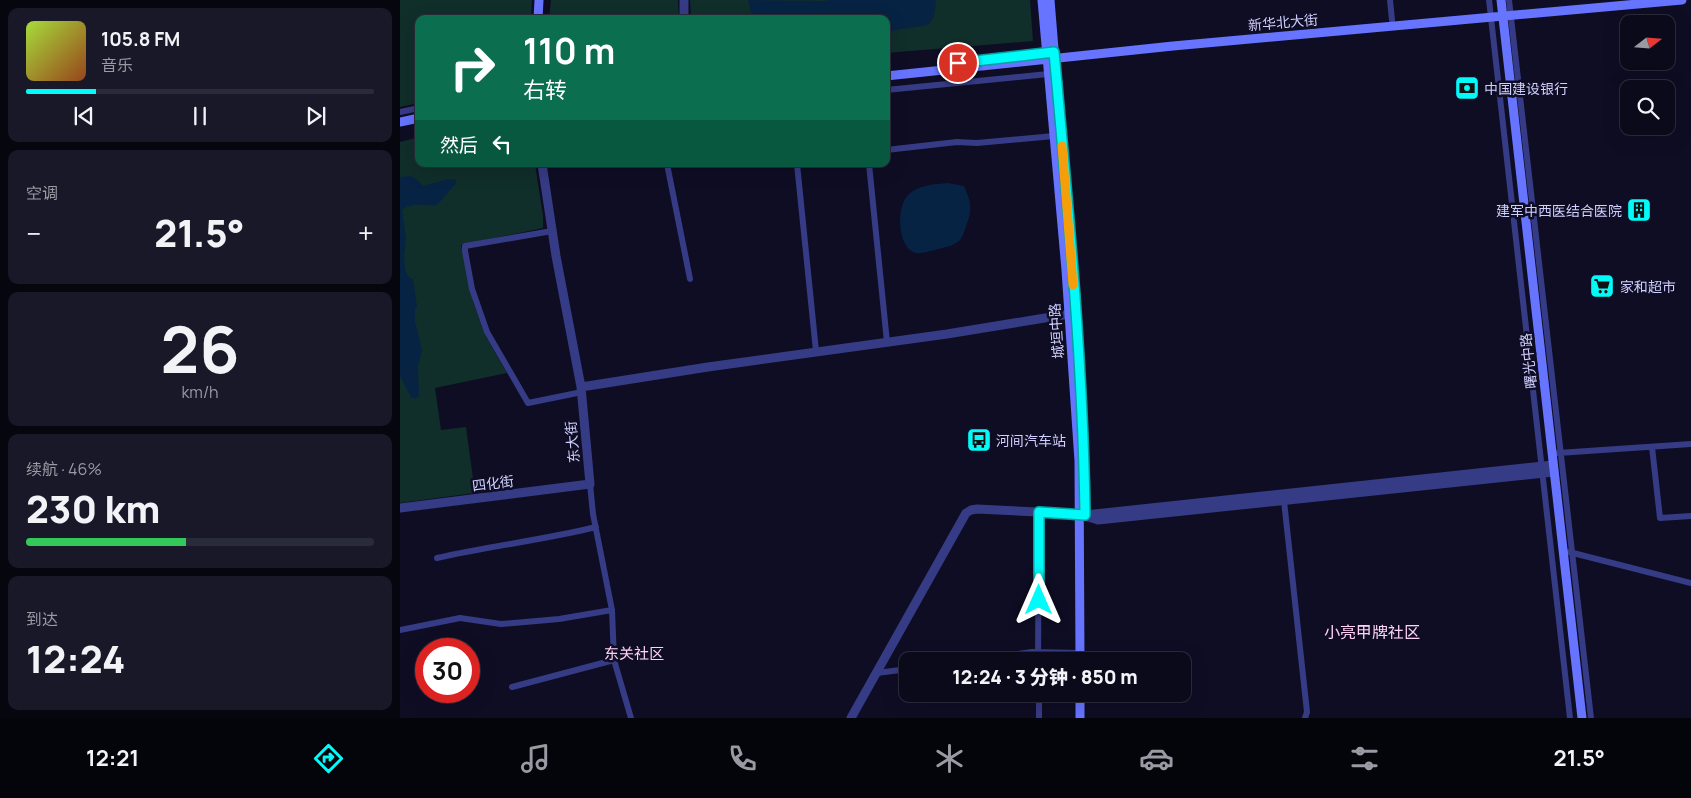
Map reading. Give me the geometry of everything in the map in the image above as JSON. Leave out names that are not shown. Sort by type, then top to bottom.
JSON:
[{"type":"main road","points":[[538,15],[539,0]]},
{"type":"main road","name":"城垣中路","points":[[1042,0],[1051,56],[1048,74],[1079,461],[1086,652]]},
{"type":"main road","name":"城垣中路","points":[[1050,0],[1051,56],[1085,461],[1082,515],[1080,652]]},
{"type":"main road","name":"曙光中路","points":[[1496,0],[1500,13],[1556,454],[1548,469],[1567,551],[1582,718]]},
{"type":"main road","name":"曙光中路","points":[[1501,0],[1500,13],[1576,718]]},
{"type":"main road","name":"新华北大街","points":[[890,70],[1173,46],[1617,0]]},
{"type":"main road","name":"新华北大街","points":[[890,76],[1173,40],[1392,20],[1682,0]]},
{"type":"main road","points":[[400,122],[415,119]]},
{"type":"main road","points":[[400,128],[415,125]]},
{"type":"main road","points":[[1080,702],[1080,718]]},
{"type":"main road","points":[[1086,702],[1086,718]]},
{"type":"street","points":[[684,0],[684,15]]},
{"type":"street","points":[[1390,0],[1392,20]]},
{"type":"street","points":[[1489,0],[1500,13],[1508,0]]},
{"type":"street","points":[[890,90],[1048,74]]},
{"type":"street","points":[[400,112],[415,109]]},
{"type":"street","points":[[890,150],[958,142],[977,143],[1054,136]]},
{"type":"street","name":"东大街","points":[[542,167],[552,231],[582,390],[590,484],[612,610],[614,660],[631,718]]},
{"type":"street","points":[[668,167],[690,279]]},
{"type":"street","points":[[796,167],[816,351]]},
{"type":"street","points":[[869,167],[887,342]]},
{"type":"street","points":[[552,231],[466,246],[465,251],[472,289],[487,332],[528,403],[582,390],[816,351],[947,334],[1068,314]]},
{"type":"street","points":[[1590,718],[1556,454],[1691,444]]},
{"type":"street","points":[[1652,447],[1660,518],[1691,516]]},
{"type":"street","points":[[1082,515],[1098,520],[1111,519],[1284,501],[1548,469]]},
{"type":"street","points":[[851,718],[966,513],[971,510],[1082,515],[1548,469]]},
{"type":"street","points":[[1548,469],[1570,718]]},
{"type":"street","name":"四化街","points":[[400,508],[590,484]]},
{"type":"street","points":[[1284,501],[1307,712],[1305,718]]},
{"type":"street","points":[[1038,652],[1039,512]]},
{"type":"street","points":[[437,558],[484,547],[568,534],[596,527]]},
{"type":"street","points":[[1567,551],[1691,583]]},
{"type":"street","points":[[400,630],[460,618],[501,624],[558,619],[612,610]]},
{"type":"street","points":[[512,687],[614,660]]},
{"type":"street","points":[[877,673],[899,670]]},
{"type":"street","points":[[1039,702],[1039,718]]},
{"type":"green space","points":[[400,0],[532,0],[531,15],[415,15],[415,104],[400,107]]},
{"type":"green space","points":[[551,0],[678,0],[679,15],[549,15]]},
{"type":"green space","points":[[690,0],[1030,0],[1033,41],[890,53],[890,15],[691,15]]},
{"type":"green space","points":[[415,138],[415,167],[535,167],[543,228],[461,245],[473,302],[485,335],[507,373],[435,388],[441,430],[466,427],[475,493],[400,503],[400,142]]},
{"type":"water","points":[[748,0],[936,0],[933,17],[928,25],[890,32],[890,15],[752,15]]},
{"type":"water","points":[[411,176],[423,186],[449,179],[456,180],[456,183],[437,205],[414,205],[402,210],[406,239],[405,269],[407,275],[413,280],[417,306],[415,321],[422,351],[418,366],[419,396],[415,399],[411,397],[400,376],[400,177]]},
{"type":"water","points":[[948,183],[964,186],[968,197],[970,210],[963,235],[960,240],[951,245],[921,253],[910,250],[905,244],[900,227],[900,217],[904,201],[908,195],[917,189]]},
{"type":"slow traffic","points":[[1062,146],[1073,285]]},
{"type":"place","name":"中国建设银行","points":[[1467,88]]},
{"type":"place","name":"建军中西医结合医院","points":[[1639,210]]},
{"type":"place","name":"家和超市","points":[[1602,286]]},
{"type":"place","name":"河间汽车站","points":[[979,440]]},
{"type":"district","name":"小亮甲牌社区","points":[[1372,632]]},
{"type":"district","name":"东关社区","points":[[634,653]]},
{"type":"route","points":[[958,63],[1054,52],[1072,269],[1085,461],[1085,515],[1039,512],[1039,600]]}]
